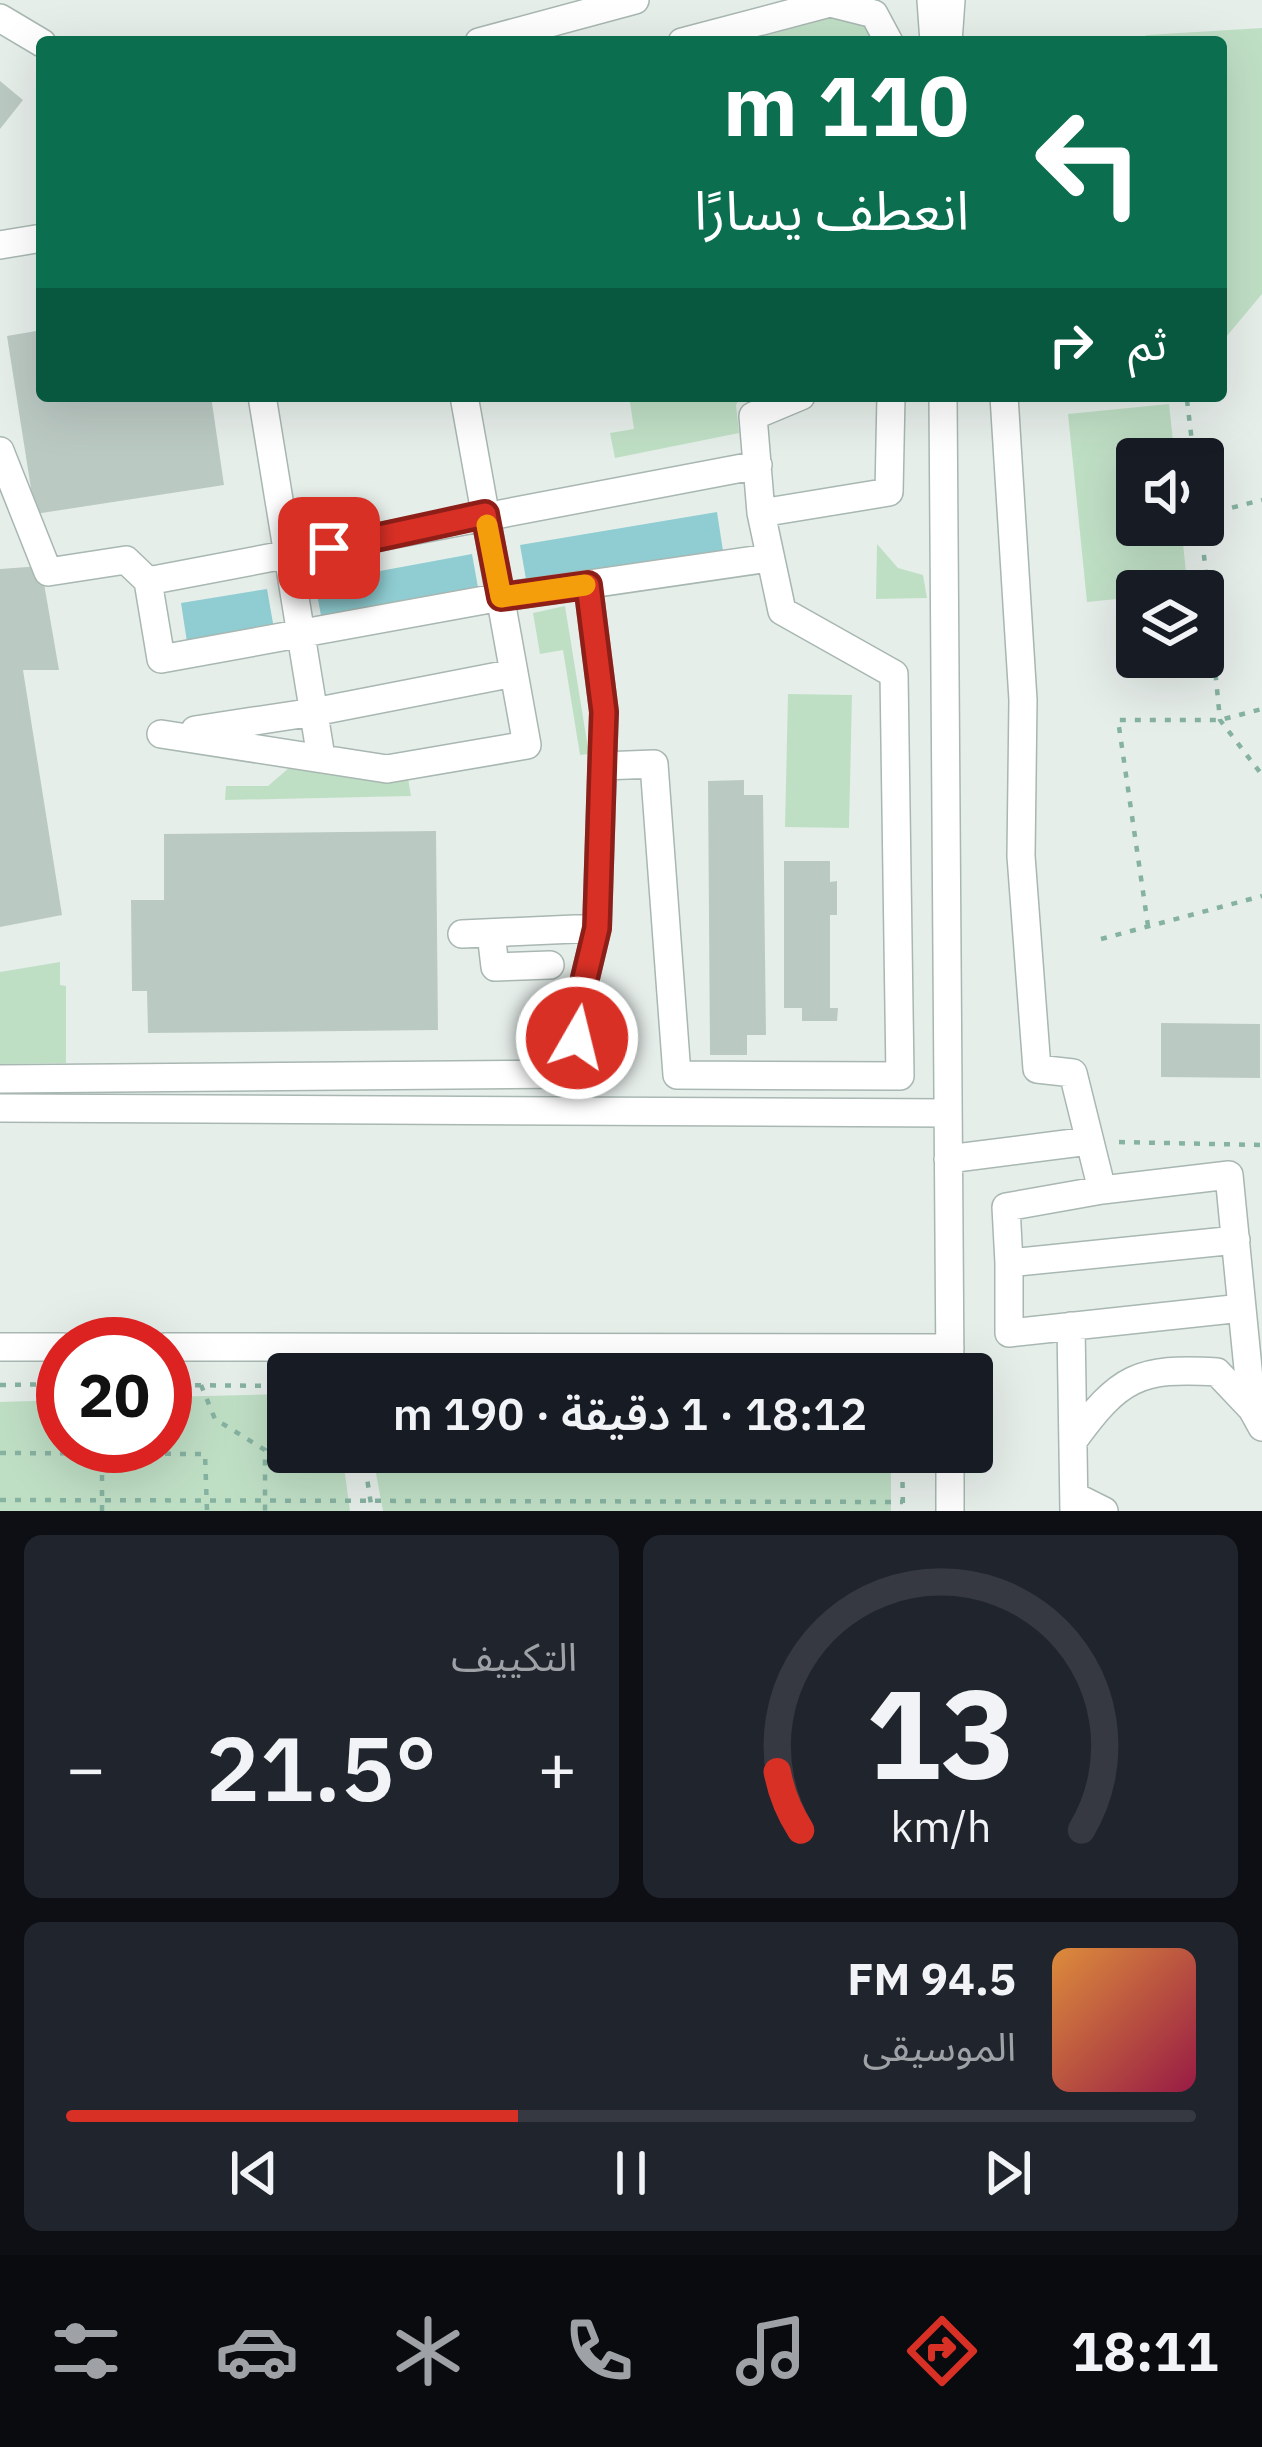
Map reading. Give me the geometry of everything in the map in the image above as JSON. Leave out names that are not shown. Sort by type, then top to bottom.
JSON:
[{"type":"street","points":[[501,36],[634,0]]},
{"type":"street","points":[[931,0],[934,36]]},
{"type":"street","points":[[948,36],[951,0]]},
{"type":"street","points":[[705,36],[830,3],[874,14],[886,36]]},
{"type":"street","points":[[0,18],[36,39]]},
{"type":"street","points":[[0,245],[36,239]]},
{"type":"street","points":[[263,402],[321,757]]},
{"type":"street","points":[[465,402],[501,597],[527,745],[387,770],[161,734],[314,712],[514,673]]},
{"type":"street","points":[[602,766],[654,764],[677,1075],[900,1076],[894,674],[782,611],[760,513],[753,416],[787,402]]},
{"type":"street","points":[[760,513],[889,492],[891,402]]},
{"type":"street","points":[[943,402],[950,1353]]},
{"type":"street","points":[[1004,402],[1022,700],[1021,856],[1037,1070],[1073,1073],[1102,1190]]},
{"type":"street","points":[[0,451],[48,572],[126,560],[148,581],[161,659],[501,597],[769,558]]},
{"type":"street","points":[[148,581],[758,465]]},
{"type":"street","points":[[0,1079],[574,1074],[579,1003],[597,928],[604,712],[588,585]]},
{"type":"street","points":[[462,934],[597,928]]},
{"type":"street","points":[[491,933],[495,967],[550,964]]},
{"type":"street","points":[[0,1108],[947,1113]]},
{"type":"street","points":[[948,1159],[1089,1141]]},
{"type":"street","points":[[1242,1308],[1009,1333],[1006,1207],[1229,1175],[1257,1418]]},
{"type":"street","points":[[1009,1263],[1236,1240]]},
{"type":"street","points":[[1071,1326],[1074,1504],[1104,1511]]},
{"type":"street","points":[[0,1347],[36,1347]]},
{"type":"street","points":[[192,1347],[501,1353]]},
{"type":"street","points":[[1072,1441],[1100,1403],[1133,1379],[1166,1369],[1217,1372],[1257,1418]]},
{"type":"street","points":[[950,1473],[950,1511]]},
{"type":"path","points":[[1187,402],[1192,438]]},
{"type":"path","points":[[1224,509],[1262,500]]},
{"type":"path","points":[[1203,546],[1220,720],[1262,775]]},
{"type":"path","points":[[1148,926],[1118,720],[1220,720],[1262,710]]},
{"type":"path","points":[[1101,939],[1262,896]]},
{"type":"path","points":[[1089,1141],[1262,1145]]},
{"type":"path","points":[[0,1384],[36,1384]]},
{"type":"path","points":[[192,1385],[267,1386]]},
{"type":"path","points":[[201,1385],[215,1419],[265,1450],[265,1511]]},
{"type":"path","points":[[0,1454],[36,1453]]},
{"type":"path","points":[[192,1453],[205,1454],[207,1511]]},
{"type":"path","points":[[102,1473],[102,1511]]},
{"type":"path","points":[[366,1473],[372,1511]]},
{"type":"path","points":[[902,1473],[902,1511]]},
{"type":"path","points":[[0,1500],[902,1502]]},
{"type":"green space","points":[[856,15],[877,36],[764,36]]},
{"type":"green space","points":[[1262,28],[1262,294],[1227,336],[1227,36],[1147,35]]},
{"type":"green space","points":[[630,402],[738,402],[739,433],[615,458],[610,433],[634,429]]},
{"type":"green space","points":[[1169,404],[1173,438],[1116,438],[1116,546],[1183,546],[1186,570],[1116,570],[1116,599],[1087,602],[1068,414]]},
{"type":"green space","points":[[877,544],[898,568],[923,575],[927,598],[876,599]]},
{"type":"green space","points":[[565,606],[589,754],[580,755],[563,650],[540,654],[533,613]]},
{"type":"green space","points":[[788,694],[852,695],[849,828],[785,827]]},
{"type":"green space","points":[[290,767],[407,772],[411,796],[225,800],[226,786],[268,786]]},
{"type":"green space","points":[[60,962],[60,985],[66,986],[66,1063],[0,1064],[0,972]]},
{"type":"green space","points":[[267,1395],[267,1473],[345,1473],[350,1511],[0,1511],[0,1402],[36,1401],[36,1473],[192,1473],[192,1396]]},
{"type":"green space","points":[[376,1473],[891,1473],[891,1511],[383,1511]]},
{"type":"water","points":[[717,512],[723,551],[527,585],[520,545]]},
{"type":"water","points":[[472,554],[479,593],[322,621],[315,583]]},
{"type":"water","points":[[267,589],[274,629],[187,642],[181,603]]},
{"type":"building","points":[[0,81],[23,100],[0,129]]},
{"type":"building","points":[[36,331],[36,402],[212,402],[224,485],[35,514],[7,336]]},
{"type":"building","points":[[41,566],[59,670],[23,670],[62,915],[0,927],[0,569]]},
{"type":"building","points":[[744,780],[744,795],[763,795],[766,1035],[747,1035],[747,1055],[710,1055],[708,781]]},
{"type":"building","points":[[436,831],[438,1030],[148,1033],[147,991],[132,991],[131,900],[164,900],[164,834]]},
{"type":"building","points":[[784,861],[830,861],[830,882],[837,881],[837,915],[830,915],[830,1008],[838,1008],[837,1021],[802,1021],[802,1008],[784,1008]]},
{"type":"building","points":[[1161,1023],[1260,1024],[1260,1078],[1161,1077]]},
{"type":"slow traffic","points":[[487,525],[501,597],[585,585]]},
{"type":"route","points":[[329,548],[485,514],[501,597],[588,585],[604,712],[597,928],[579,1003],[577,1038]]}]
